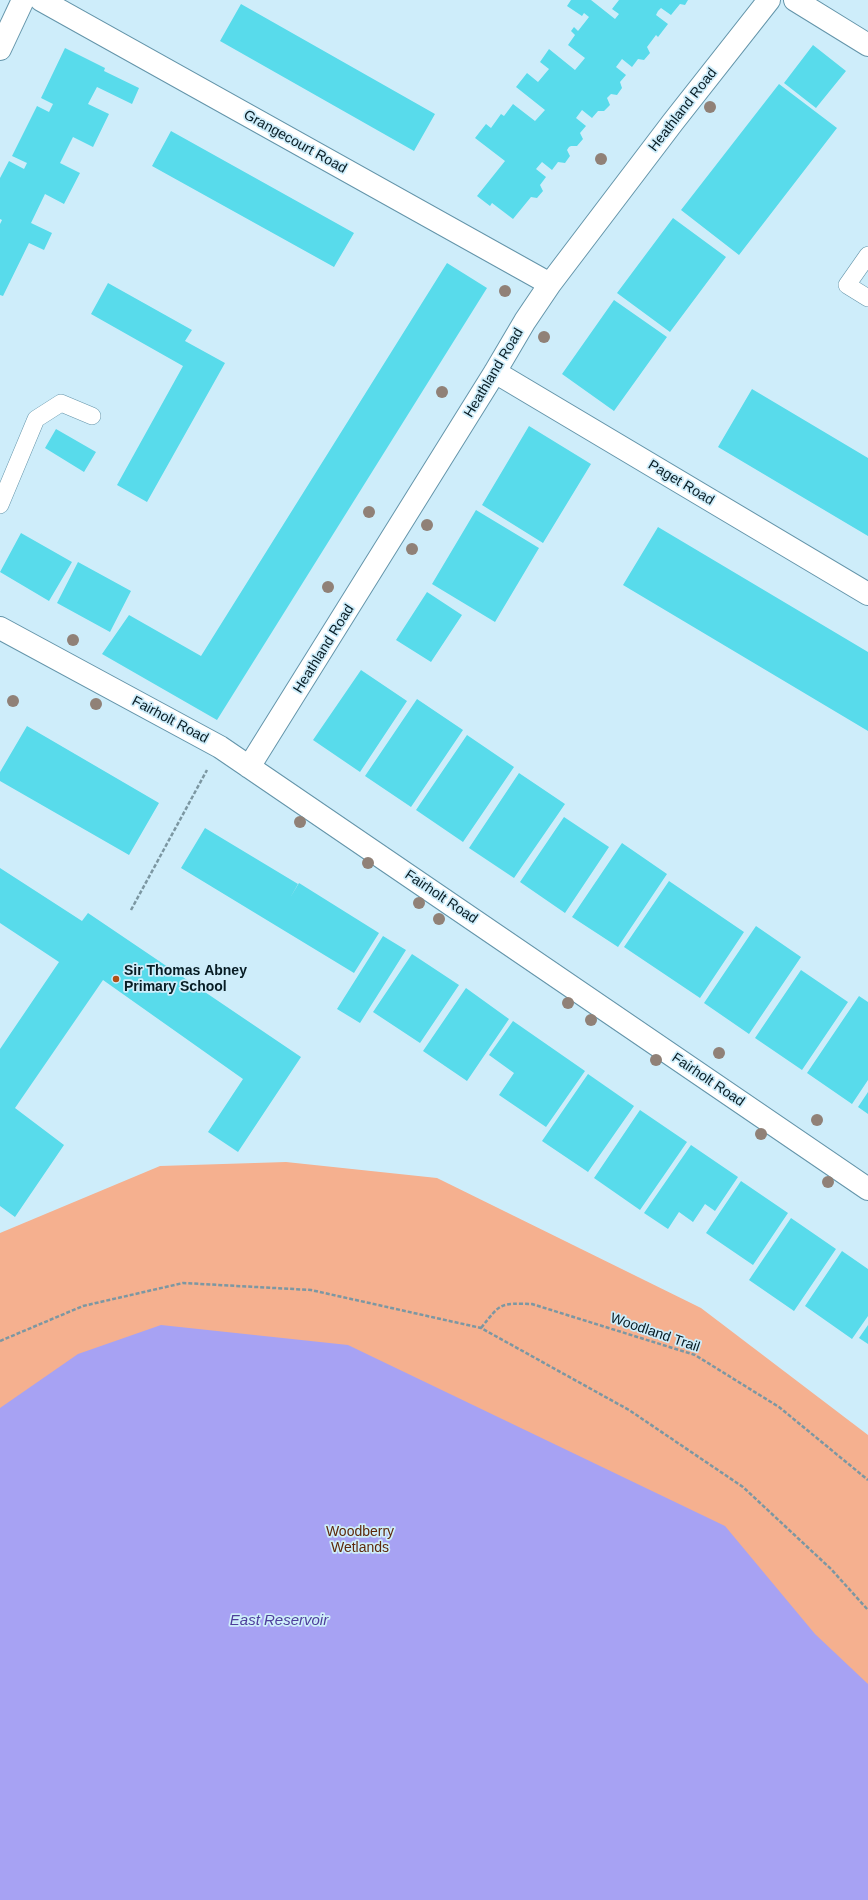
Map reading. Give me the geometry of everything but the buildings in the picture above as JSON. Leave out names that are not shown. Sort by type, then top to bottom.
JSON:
[{"type":"street","points":[[0,49],[24,0]]},
{"type":"street","name":"Grangecourt Road","points":[[40,0],[550,284]]},
{"type":"street","name":"Heathland Road","points":[[249,767],[495,372],[525,321],[550,284],[673,122],[769,0]]},
{"type":"street","points":[[795,0],[868,45]]},
{"type":"street","name":"Paget Road","points":[[495,372],[868,594]]},
{"type":"street","name":"Fairholt Road","points":[[0,628],[220,747],[868,1189]]},
{"type":"lane","points":[[868,254],[848,285],[868,298]]},
{"type":"lane","points":[[0,505],[36,419],[61,402],[92,416]]},
{"type":"path","points":[[131,910],[220,747]]},
{"type":"path","points":[[0,1341],[83,1306],[183,1284],[311,1290],[481,1328],[629,1410],[743,1487],[831,1569],[868,1610]]},
{"type":"path","name":"Woodland Trail","points":[[481,1328],[497,1308],[507,1304],[532,1304],[695,1355],[779,1407],[868,1480]]},
{"type":"green space","name":"East Reservoir","points":[[286,1162],[437,1178],[701,1308],[868,1435],[868,1900],[0,1900],[0,1233],[160,1166]]},
{"type":"water","name":"East Reservoir","points":[[161,1325],[348,1345],[725,1526],[815,1634],[868,1684],[868,1900],[0,1900],[0,1408],[78,1354]]},
{"type":"place","name":"Sir Thomas Abney Primary School","points":[[116,979]]},
{"type":"park label","name":"Woodberry Wetlands","points":[[360,1540]]}]
